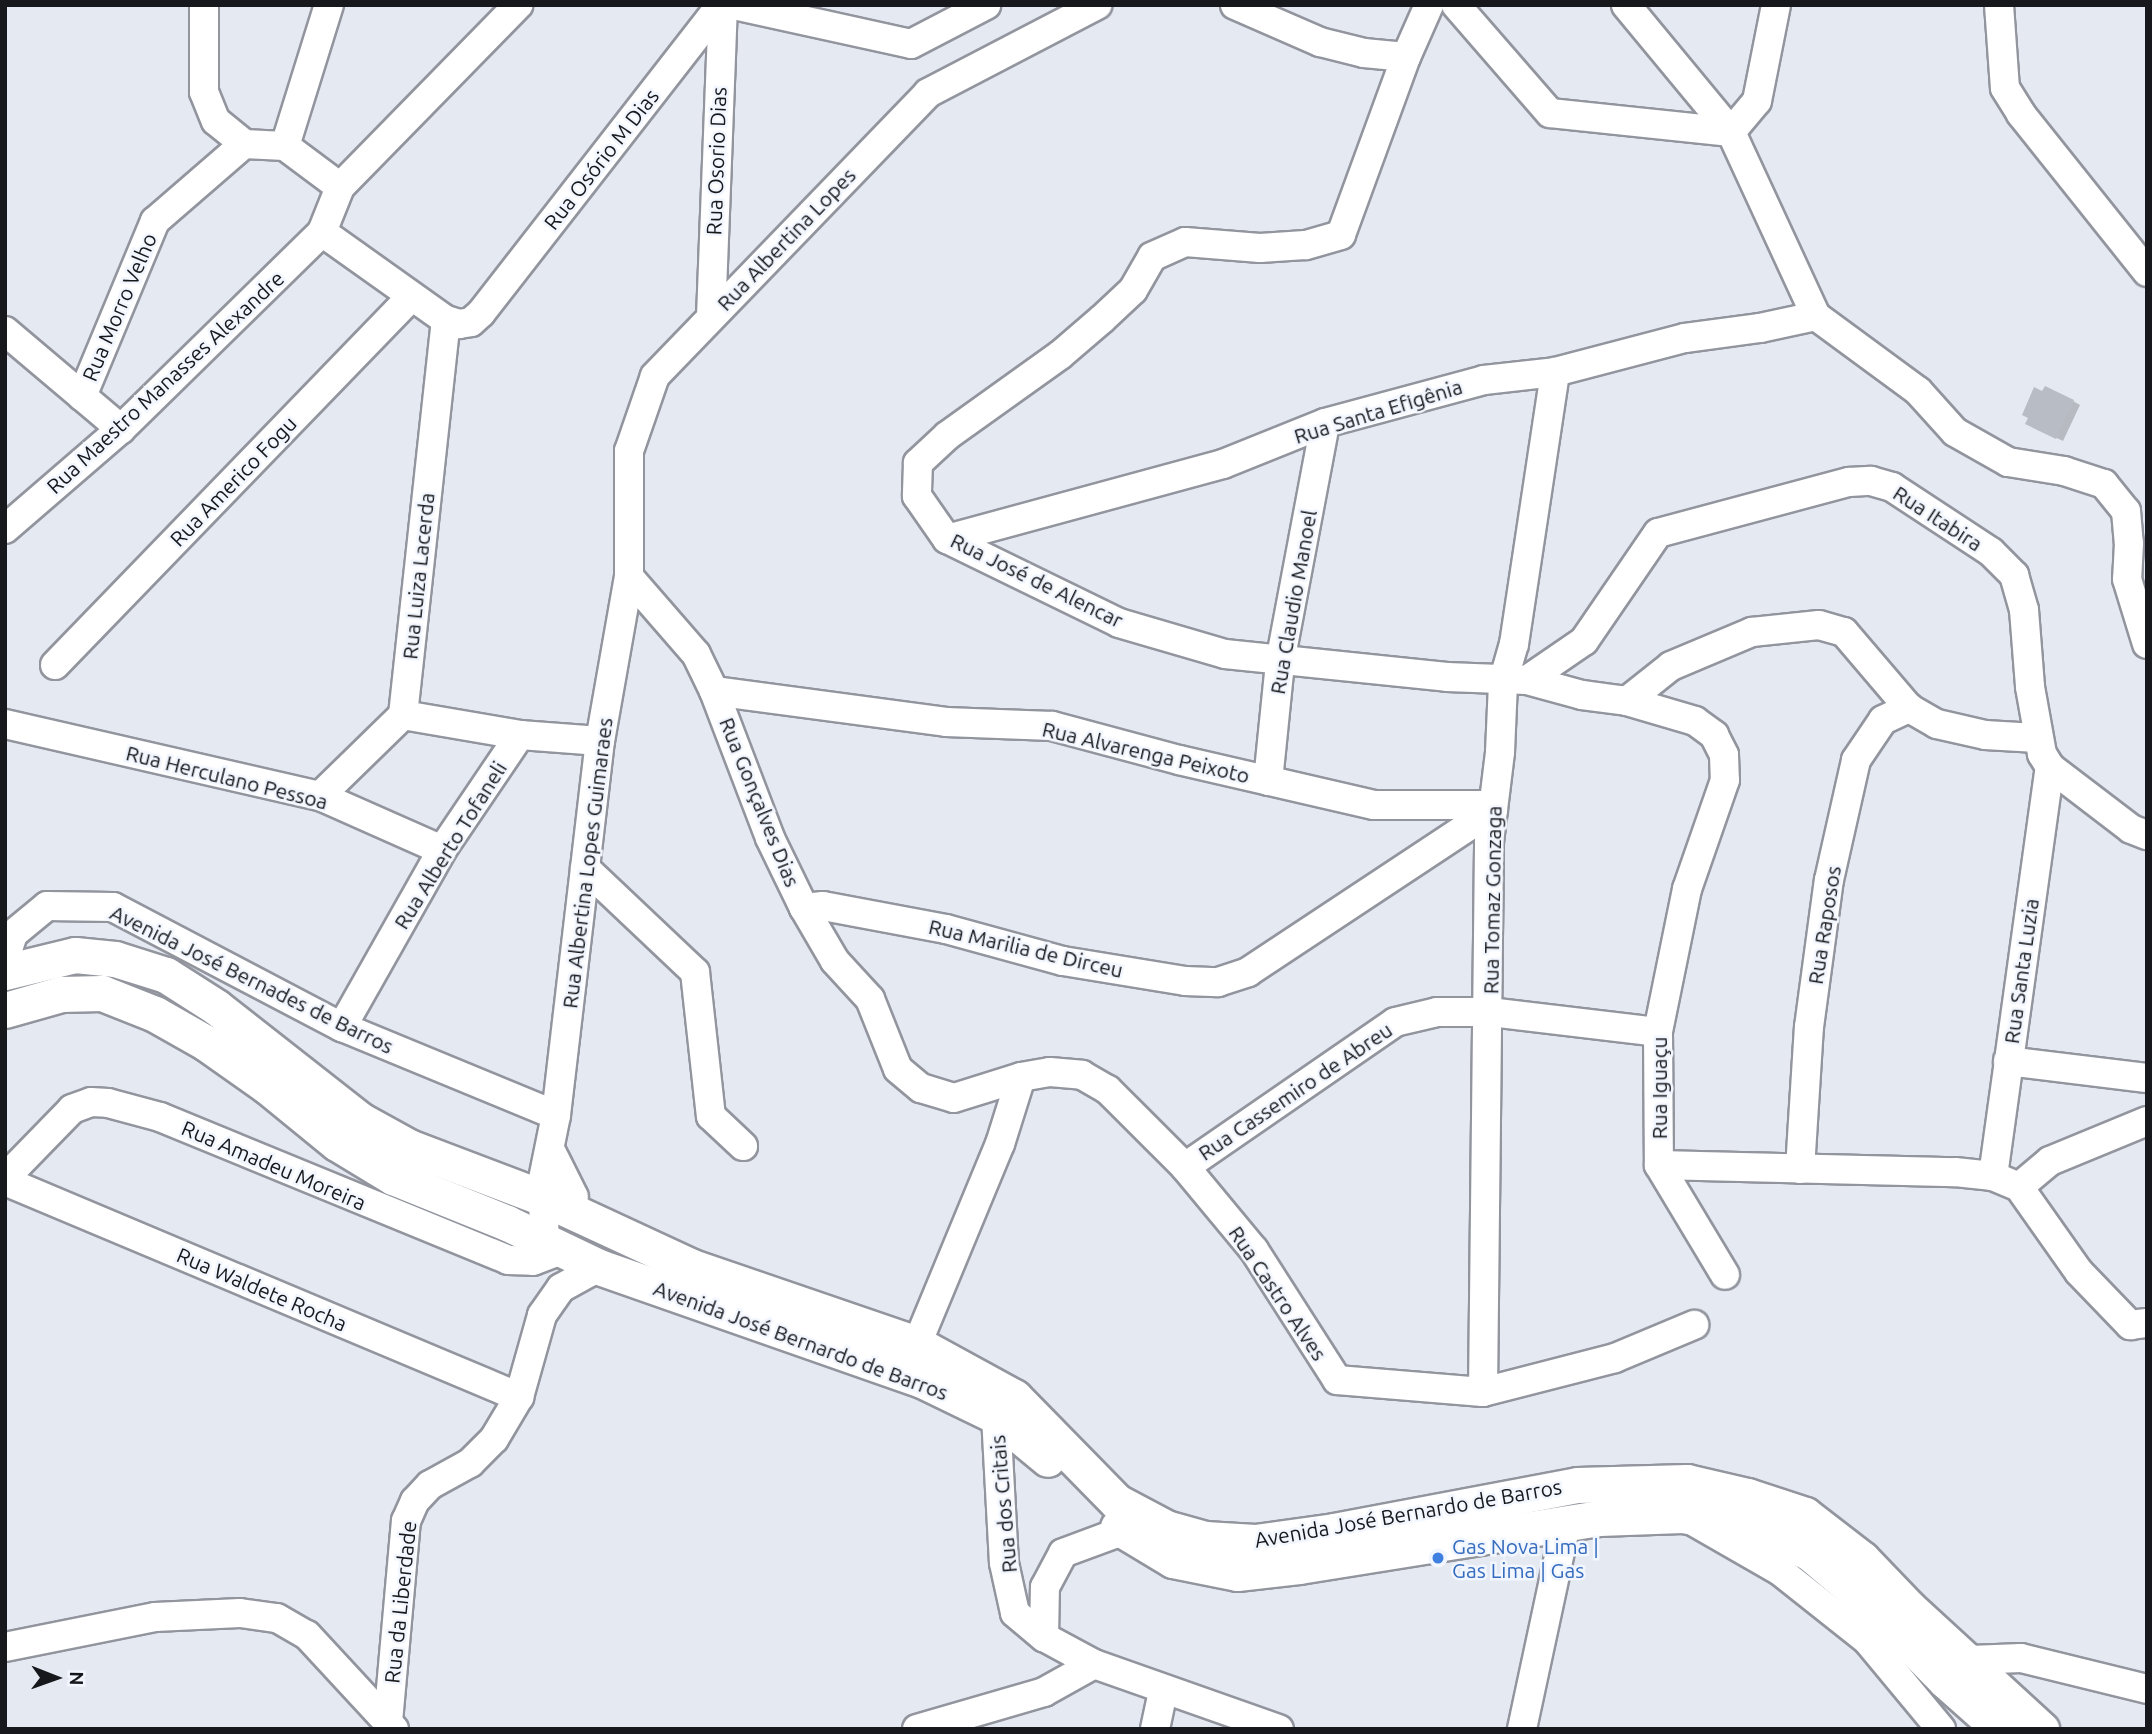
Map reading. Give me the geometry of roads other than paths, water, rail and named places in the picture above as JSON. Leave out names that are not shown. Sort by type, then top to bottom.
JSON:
[{"type":"main road","name":"Avenida José Bernardo de Barros","points":[[5,972],[75,955],[115,959],[166,975],[216,1007],[360,1120],[447,1164],[559,1197],[692,1267],[917,1345],[1014,1397],[1117,1502],[1166,1528],[1205,1539],[1255,1542],[1334,1531],[1577,1485],[1687,1482],[1747,1496],[1805,1515],[1863,1559],[1910,1609],[1970,1660],[2041,1729]]},
{"type":"main road","name":"Avenida José Bernardo de Barros","points":[[5,1010],[61,994],[102,993],[155,1014],[206,1043],[267,1086],[337,1143],[393,1177],[554,1245],[599,1268],[922,1380],[996,1416],[1056,1466],[1122,1531],[1173,1560],[1237,1573],[1299,1566],[1566,1523],[1682,1515],[1756,1527],[1810,1553],[1867,1601],[1946,1681],[2000,1729]]},
{"type":"street","points":[[204,5],[204,92],[216,121],[244,144],[285,146],[340,187]]},
{"type":"street","points":[[285,146],[328,5]]},
{"type":"street","points":[[446,320],[322,232],[340,187],[518,5]]},
{"type":"street","name":"Rua Osório M Dias","points":[[446,320],[459,324],[471,321],[481,313],[722,5]]},
{"type":"street","name":"Rua Osorio Dias","points":[[710,317],[722,5]]},
{"type":"street","points":[[734,5],[911,44],[986,5]]},
{"type":"street","name":"Rua Albertina Lopes","points":[[629,577],[629,451],[655,376],[928,93],[1097,5]]},
{"type":"street","points":[[1235,5],[1320,42],[1364,52],[1406,57],[1429,5]]},
{"type":"street","points":[[1456,5],[1550,113],[1731,132]]},
{"type":"street","points":[[1626,5],[1731,132],[1816,316],[1918,391],[1955,432],[2008,462],[2064,471],[2104,484],[2126,511],[2129,543],[2127,579],[2147,644]]},
{"type":"street","points":[[1731,132],[1757,102],[1776,5]]},
{"type":"street","points":[[1999,5],[2005,88],[2021,114],[2147,272]]},
{"type":"street","name":"Rua José de Alencar","points":[[1406,57],[1341,235],[1305,245],[1260,248],[1185,242],[1152,257],[1133,290],[1102,319],[1060,355],[947,436],[918,463],[917,496],[947,539],[1119,624],[1225,654],[1280,662],[1515,681]]},
{"type":"street","name":"Rua Morro Velho","points":[[82,396],[155,221],[244,144]]},
{"type":"street","name":"Rua Maestro Manasses Alexandre","points":[[5,529],[121,429],[322,232]]},
{"type":"street","name":"Rua Americo Fogu","points":[[55,665],[411,297]]},
{"type":"street","name":"Rua Santa Efigênia","points":[[947,539],[1223,464],[1325,423],[1485,380],[1555,372],[1685,338],[1760,328],[1816,316]]},
{"type":"street","name":"Rua Luiza Lacerda","points":[[403,715],[446,320]]},
{"type":"street","points":[[5,331],[121,429]]},
{"type":"street","name":"Rua Tomaz Gonzaga","points":[[1483,1392],[1490,1012],[1489,842],[1500,752],[1515,681],[1514,644],[1555,372]]},
{"type":"street","name":"Rua Claudio Manoel","points":[[1268,781],[1280,662],[1325,423]]},
{"type":"street","name":"Rua Itabira","points":[[1515,681],[1584,641],[1658,533],[1849,482],[1871,481],[1892,486],[1980,545],[2014,575],[2024,610],[2037,738],[2050,767],[2131,829],[2146,836]]},
{"type":"street","name":"Rua Gonçalves Dias","points":[[629,577],[696,654],[714,691],[770,838],[804,908],[835,961],[870,999],[898,1069],[921,1088],[954,1098],[1021,1077]]},
{"type":"street","name":"Rua Albertina Lopes Guimaraes","points":[[554,1245],[559,1197],[542,1184],[551,1151],[556,1115],[600,741],[629,577]]},
{"type":"street","points":[[1627,701],[1671,666],[1752,632],[1819,625],[1844,632],[1909,708],[1937,724],[1985,735],[2037,738]]},
{"type":"street","name":"Rua Iguaçu","points":[[1515,681],[1627,701],[1695,721],[1714,735],[1724,755],[1725,780],[1687,889],[1658,1032],[1659,1165],[1955,1172],[1993,1177],[2019,1187]]},
{"type":"street","name":"Rua Alvarenga Peixoto","points":[[714,691],[946,722],[1052,726],[1374,805],[1493,808]]},
{"type":"street","name":"Rua Raposos","points":[[1800,1168],[1810,1027],[1829,880],[1856,760],[1883,720],[1909,708]]},
{"type":"street","points":[[320,796],[403,715],[520,735],[600,741]]},
{"type":"street","name":"Rua Herculano Pessoa","points":[[5,724],[320,796],[442,850]]},
{"type":"street","name":"Rua Alberto Tofaneli","points":[[342,1027],[442,850],[520,735]]},
{"type":"street","name":"Rua Santa Luzia","points":[[1993,1177],[2050,767]]},
{"type":"street","name":"Rua Marilia de Dirceu","points":[[804,908],[823,906],[946,929],[1063,961],[1185,981],[1219,982],[1248,972],[1493,808]]},
{"type":"street","points":[[585,868],[695,972],[711,1116],[743,1146]]},
{"type":"street","name":"Avenida José Bernades de Barros","points":[[5,959],[13,934],[47,906],[113,907],[342,1027],[556,1115]]},
{"type":"street","name":"Rua Cassemiro de Abreu","points":[[1185,1167],[1395,1022],[1437,1012],[1490,1012],[1658,1032]]},
{"type":"street","points":[[2008,1061],[2147,1078]]},
{"type":"street","name":"Rua Castro Alves","points":[[1021,1077],[1050,1072],[1082,1075],[1108,1090],[1185,1167],[1254,1250],[1337,1380],[1483,1392]]},
{"type":"street","points":[[917,1345],[1000,1144],[1021,1077]]},
{"type":"street","name":"Rua Amadeu Moreira","points":[[5,1180],[72,1109],[91,1102],[108,1102],[160,1117],[508,1259],[533,1261],[554,1245]]},
{"type":"street","points":[[2147,1121],[2050,1161],[2019,1187],[2079,1272],[2130,1325],[2147,1323]]},
{"type":"street","points":[[1659,1165],[1725,1275]]},
{"type":"street","name":"Rua Waldete Rocha","points":[[5,1180],[519,1397]]},
{"type":"street","points":[[646,1243],[656,1275],[654,1286]]},
{"type":"street","name":"Rua da Liberdade","points":[[391,1726],[405,1521],[415,1501],[430,1485],[470,1463],[494,1439],[519,1397],[542,1315],[561,1288],[599,1268]]},
{"type":"street","points":[[1483,1392],[1615,1358],[1694,1325]]},
{"type":"street","name":"Rua dos Critais","points":[[996,1416],[1004,1563],[1015,1613],[1044,1637]]},
{"type":"street","points":[[1682,1515],[1780,1571],[1867,1640],[1941,1729]]},
{"type":"street","points":[[1522,1729],[1566,1523]]},
{"type":"street","name":"Rua dos Critais","points":[[1044,1637],[1045,1587],[1063,1553],[1122,1531]]},
{"type":"street","points":[[5,1647],[155,1617],[240,1613],[277,1618],[307,1635],[391,1726]]},
{"type":"street","points":[[1044,1637],[1094,1664],[1279,1729]]},
{"type":"street","points":[[1970,1660],[2021,1658],[2147,1689]]},
{"type":"street","points":[[916,1729],[1044,1692],[1094,1664]]},
{"type":"street","points":[[1155,1729],[1163,1690]]},
{"type":"place","name":"Gas Nova Lima | Gas Lima | Gas","points":[[1438,1558]]}]
